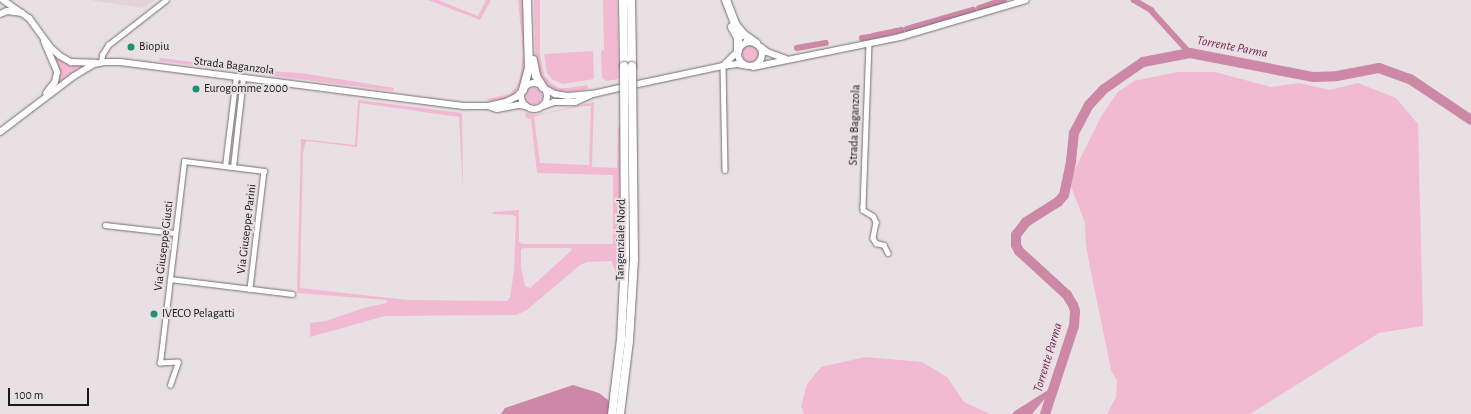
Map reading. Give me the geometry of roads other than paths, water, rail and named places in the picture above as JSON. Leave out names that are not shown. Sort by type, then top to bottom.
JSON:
[{"type":"highway","points":[[523,90],[529,68],[528,0]]},
{"type":"highway","points":[[531,0],[534,70],[543,87]]},
{"type":"highway","points":[[619,0],[620,33],[629,64]]},
{"type":"highway","points":[[623,0],[624,49]]},
{"type":"highway","points":[[612,414],[621,340],[625,260],[631,0]]},
{"type":"highway","points":[[629,64],[635,42],[636,0]]},
{"type":"highway","points":[[722,0],[729,21],[737,36],[738,51]]},
{"type":"highway","points":[[726,0],[735,24],[743,34],[758,45]]},
{"type":"highway","name":"Tangenziale Nord","points":[[620,414],[629,334],[634,260],[629,64]]},
{"type":"street","points":[[3,0],[23,13],[33,22],[41,35],[46,49],[56,67],[57,76],[53,86],[36,105]]},
{"type":"street","points":[[0,132],[74,76],[98,63],[108,46],[166,0]]},
{"type":"street","points":[[638,84],[723,66],[737,64],[750,66],[869,43],[922,31],[1026,0]]},
{"type":"street","points":[[0,14],[8,11],[23,13]]},
{"type":"street","name":"Strada Baganzola","points":[[41,35],[53,51],[64,59],[76,62],[117,62],[448,105],[486,106],[500,109],[520,105],[535,109],[551,102],[578,101],[593,94]]},
{"type":"street","points":[[725,170],[723,66],[745,43],[750,42],[758,45],[767,52],[786,59]]},
{"type":"street","name":"Strada Baganzola","points":[[869,43],[863,207],[864,210],[873,216],[876,222],[873,238],[876,243],[884,245],[888,253]]},
{"type":"street","points":[[738,51],[739,59],[750,66],[758,64],[762,59],[762,51],[758,45]]},
{"type":"street","points":[[236,78],[225,166],[232,167],[244,78]]},
{"type":"street","name":"Strada Baganzola","points":[[486,106],[512,100],[527,86],[533,83],[552,93],[563,96],[593,94],[619,88]]},
{"type":"street","points":[[543,87],[547,96],[543,106]]},
{"type":"street","points":[[523,90],[522,101],[527,107]]},
{"type":"street","name":"Via Giuseppe Giusti","points":[[170,385],[178,362],[160,363],[184,161],[225,166]]},
{"type":"street","name":"Via Giuseppe Parini","points":[[232,167],[264,171],[250,289]]},
{"type":"street","points":[[105,225],[175,233]]},
{"type":"street","points":[[170,279],[292,294]]},
{"type":"waterway","points":[[979,8],[1004,0]]},
{"type":"waterway","points":[[1134,0],[1151,10],[1190,53]]},
{"type":"waterway","points":[[907,29],[973,10]]},
{"type":"waterway","points":[[873,36],[901,30]]},
{"type":"waterway","points":[[862,38],[869,37]]},
{"type":"waterway","points":[[797,48],[826,43]]},
{"type":"waterway","name":"Torrente Parma","points":[[1045,414],[1074,326],[1075,311],[1067,295],[1019,251],[1016,245],[1016,235],[1026,222],[1058,202],[1064,195],[1071,161],[1074,133],[1089,105],[1104,89],[1143,62],[1190,53],[1314,77],[1337,76],[1379,68],[1410,79],[1471,120]]},
{"type":"place","name":"Biopiu","points":[[131,47]]},
{"type":"place","name":"Eurogomme 2000","points":[[196,89]]},
{"type":"place","name":"IVECO Pelagatti","points":[[154,314]]}]
